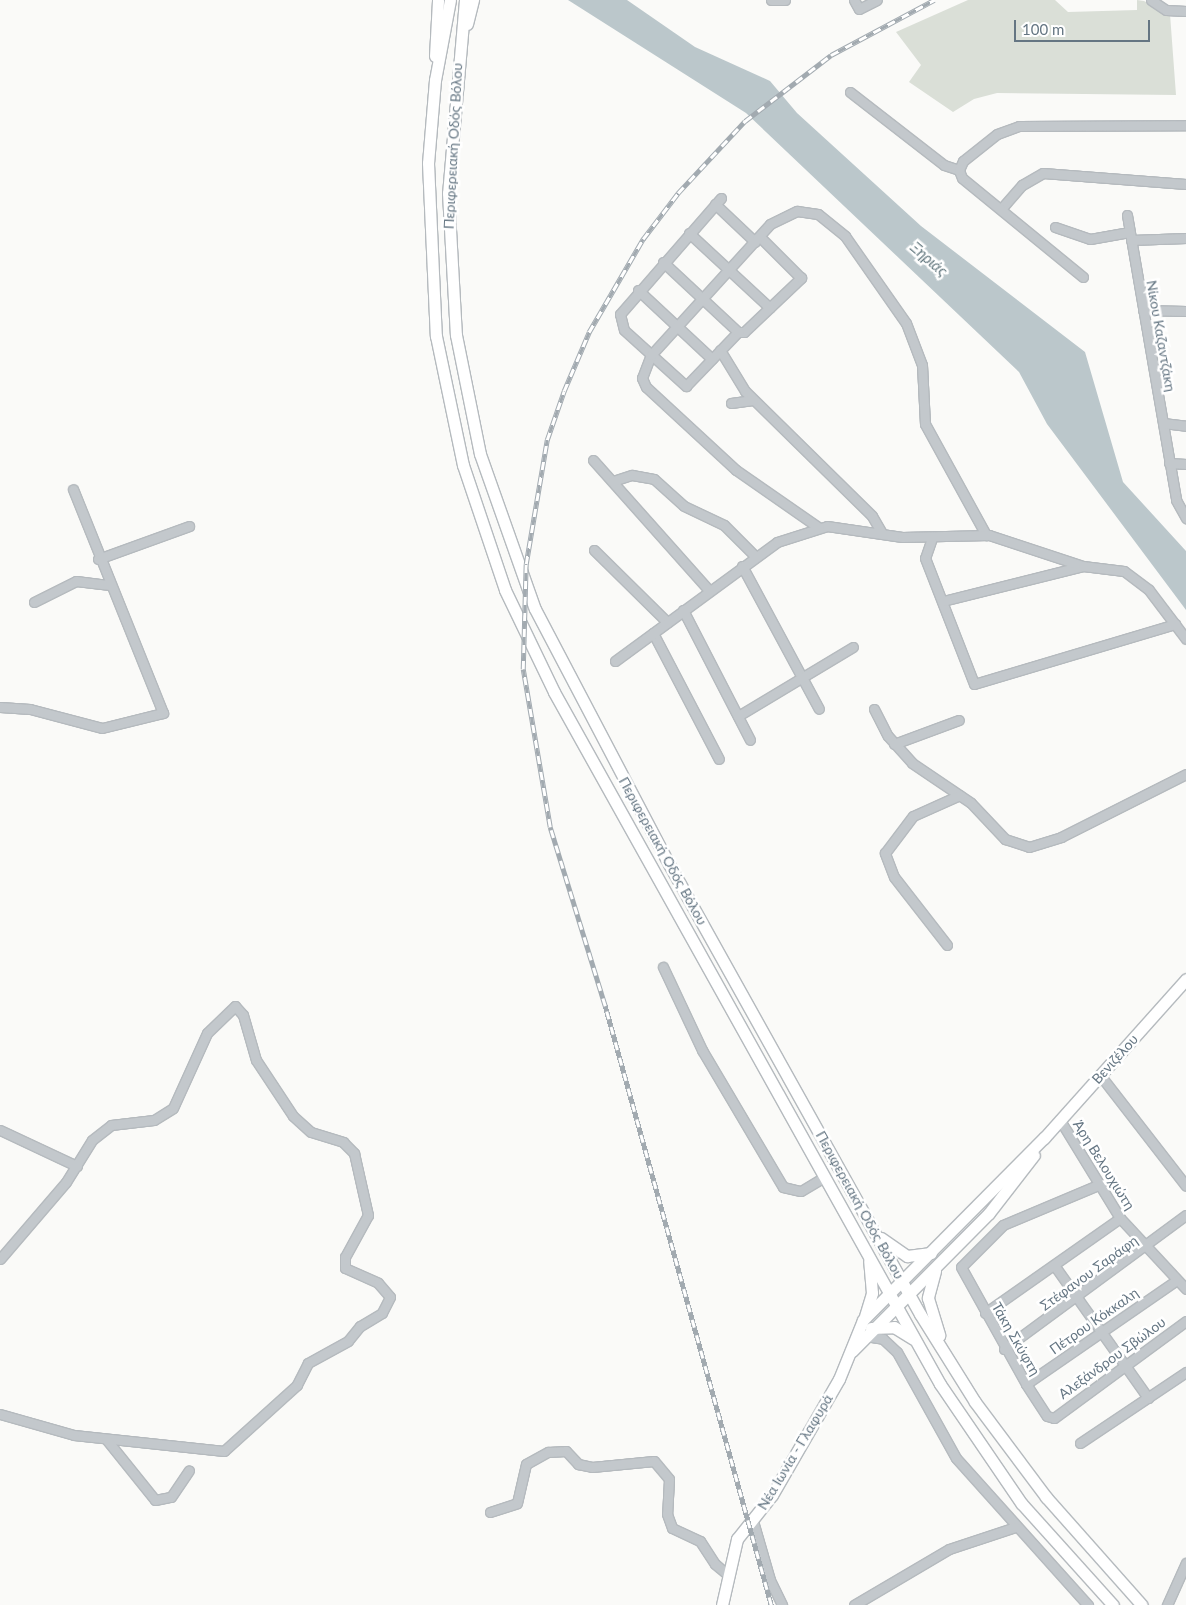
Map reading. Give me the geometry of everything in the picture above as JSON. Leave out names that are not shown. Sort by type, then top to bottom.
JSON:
[{"type":"main road","points":[[435,80],[438,0]]},
{"type":"main road","name":"Περιφερειακή Οδός Βόλου","points":[[450,0],[435,80],[428,200],[436,336],[446,395],[481,522],[505,590],[554,692],[916,1342],[957,1411],[1022,1504],[1114,1605]]},
{"type":"main road","name":"Περιφερειακή Οδός Βόλου","points":[[465,0],[455,77],[447,214],[456,335],[478,445],[512,554],[556,653],[602,740],[948,1360],[1046,1497],[1142,1605]]},
{"type":"main road","points":[[455,77],[473,0]]},
{"type":"main road","name":"Βενιζέλου","points":[[903,1282],[1044,1138],[1186,979]]},
{"type":"main road","name":"Βενιζέλου","points":[[909,1293],[938,1266],[1016,1182],[1044,1138]]},
{"type":"main road","points":[[876,1233],[909,1256],[936,1250]]},
{"type":"main road","points":[[868,1254],[872,1293],[867,1328],[894,1327],[916,1342]]},
{"type":"main road","points":[[938,1266],[928,1298],[948,1360]]},
{"type":"main road","name":"Νέα Ιωνία - Γλαφυρά","points":[[722,1605],[737,1539],[753,1521],[850,1353],[890,1294],[903,1282]]},
{"type":"main road","name":"Νέα Ιωνία - Γλαφυρά","points":[[850,1353],[867,1328],[909,1293]]},
{"type":"street","points":[[772,0],[785,0]]},
{"type":"street","points":[[856,4],[877,0]]},
{"type":"street","points":[[1151,0],[1166,10],[1186,11]]},
{"type":"street","points":[[850,92],[944,165],[959,170],[1001,209],[1082,277]]},
{"type":"street","points":[[959,170],[967,156],[992,137],[1019,126],[1186,125]]},
{"type":"street","points":[[1001,209],[1022,185],[1042,173],[1186,184]]},
{"type":"street","points":[[663,262],[738,332],[744,332],[802,274],[757,239],[718,201],[689,233],[663,262],[638,290],[621,310],[619,321],[650,356],[686,386],[738,332]]},
{"type":"street","points":[[818,527],[736,470],[646,388],[643,373],[650,356],[776,219],[797,211],[818,214],[845,236],[911,331],[922,365],[925,424],[986,535]]},
{"type":"street","name":"Νίκου Καζαντζάκη","points":[[1127,215],[1176,500],[1186,518]]},
{"type":"street","points":[[1054,227],[1090,240],[1130,236],[1186,238]]},
{"type":"street","points":[[689,233],[770,308]]},
{"type":"street","points":[[638,290],[712,359]]},
{"type":"street","points":[[1143,310],[1186,311]]},
{"type":"street","points":[[720,350],[753,400],[872,516],[882,533]]},
{"type":"street","points":[[731,404],[753,400]]},
{"type":"street","points":[[1163,423],[1186,426]]},
{"type":"street","points":[[594,460],[708,590]]},
{"type":"street","points":[[1169,463],[1186,464]]},
{"type":"street","points":[[613,482],[632,475],[654,479],[684,506],[724,525],[755,556]]},
{"type":"street","points":[[0,707],[30,709],[102,728],[163,713],[98,559],[73,489]]},
{"type":"street","points":[[98,559],[189,526]]},
{"type":"street","points":[[615,661],[755,556],[795,533],[818,527],[844,526],[882,533],[932,538],[986,535],[1084,566],[1134,576],[1176,624],[1186,639]]},
{"type":"street","points":[[932,538],[924,555],[974,684],[1176,624]]},
{"type":"street","points":[[594,550],[667,622]]},
{"type":"street","points":[[742,566],[819,709]]},
{"type":"street","points":[[943,601],[1084,566]]},
{"type":"street","points":[[34,602],[76,581],[110,585]]},
{"type":"street","points":[[683,610],[750,740]]},
{"type":"street","points":[[653,633],[719,759]]},
{"type":"street","points":[[738,716],[853,647]]},
{"type":"street","points":[[874,709],[894,744],[919,768],[960,795],[1005,838],[1036,847],[1186,774]]},
{"type":"street","points":[[894,744],[959,720]]},
{"type":"street","points":[[947,945],[894,877],[885,853],[913,816],[960,795]]},
{"type":"street","points":[[663,967],[702,1050],[783,1187],[801,1191],[824,1177]]},
{"type":"street","points":[[0,1259],[77,1166],[92,1140],[111,1125],[154,1120],[173,1108],[207,1033],[235,1006],[243,1015],[256,1060],[293,1116],[312,1132],[343,1142],[354,1153],[368,1214],[348,1249],[345,1268],[378,1283],[390,1297],[382,1313],[360,1326],[348,1341],[308,1363],[297,1385],[224,1451],[49,1430],[0,1414]]},
{"type":"street","points":[[1100,1076],[1186,1186]]},
{"type":"street","name":"Άρη Βελουχιώτη","points":[[1060,1120],[1098,1185],[1120,1218],[1186,1288]]},
{"type":"street","points":[[0,1130],[77,1166]]},
{"type":"street","name":"Τάκη Σκύφτη","points":[[1054,1418],[1047,1416],[1026,1384],[1004,1349],[960,1269],[1003,1225],[1098,1185]]},
{"type":"street","name":"Στέφανου Σαράφη","points":[[1004,1349],[1078,1299],[1147,1248],[1186,1215]]},
{"type":"street","points":[[985,1314],[1120,1218]]},
{"type":"street","points":[[1054,1265],[1148,1398]]},
{"type":"street","name":"Πέτρου Κόκκαλη","points":[[1026,1384],[1177,1280]]},
{"type":"street","name":"Αλεξάνδρου Σβώλου","points":[[1054,1418],[1186,1321]]},
{"type":"street","points":[[867,1328],[897,1352],[951,1451],[1015,1527],[1088,1605]]},
{"type":"street","points":[[1080,1443],[1186,1372]]},
{"type":"street","points":[[106,1438],[155,1500],[171,1497],[189,1470]]},
{"type":"street","points":[[490,1512],[517,1503],[526,1464],[548,1452],[566,1451],[578,1464],[592,1467],[654,1460],[669,1479],[667,1514],[672,1528],[700,1541],[714,1564],[728,1575]]},
{"type":"street","points":[[753,1521],[770,1580],[782,1605]]},
{"type":"street","points":[[854,1605],[949,1549],[1015,1527]]},
{"type":"street","points":[[1167,1605],[1186,1563]]},
{"type":"shaded area","points":[[968,0],[1055,0],[1068,12],[1137,10],[1137,0],[1144,1],[1170,14],[1176,95],[997,93],[974,99],[953,112],[909,82],[921,65],[896,32]]},
{"type":"water","name":"Ξηριάς","points":[[568,0],[627,0],[695,47],[770,81],[797,113],[921,226],[1085,352],[1123,482],[1186,551],[1186,610],[1047,424],[1019,372],[746,113]]},
{"type":"railway","points":[[771,1605],[605,1006],[550,827],[523,669],[526,564],[547,440],[564,391],[589,332],[643,239],[678,193],[745,121],[831,55],[934,0]]}]
